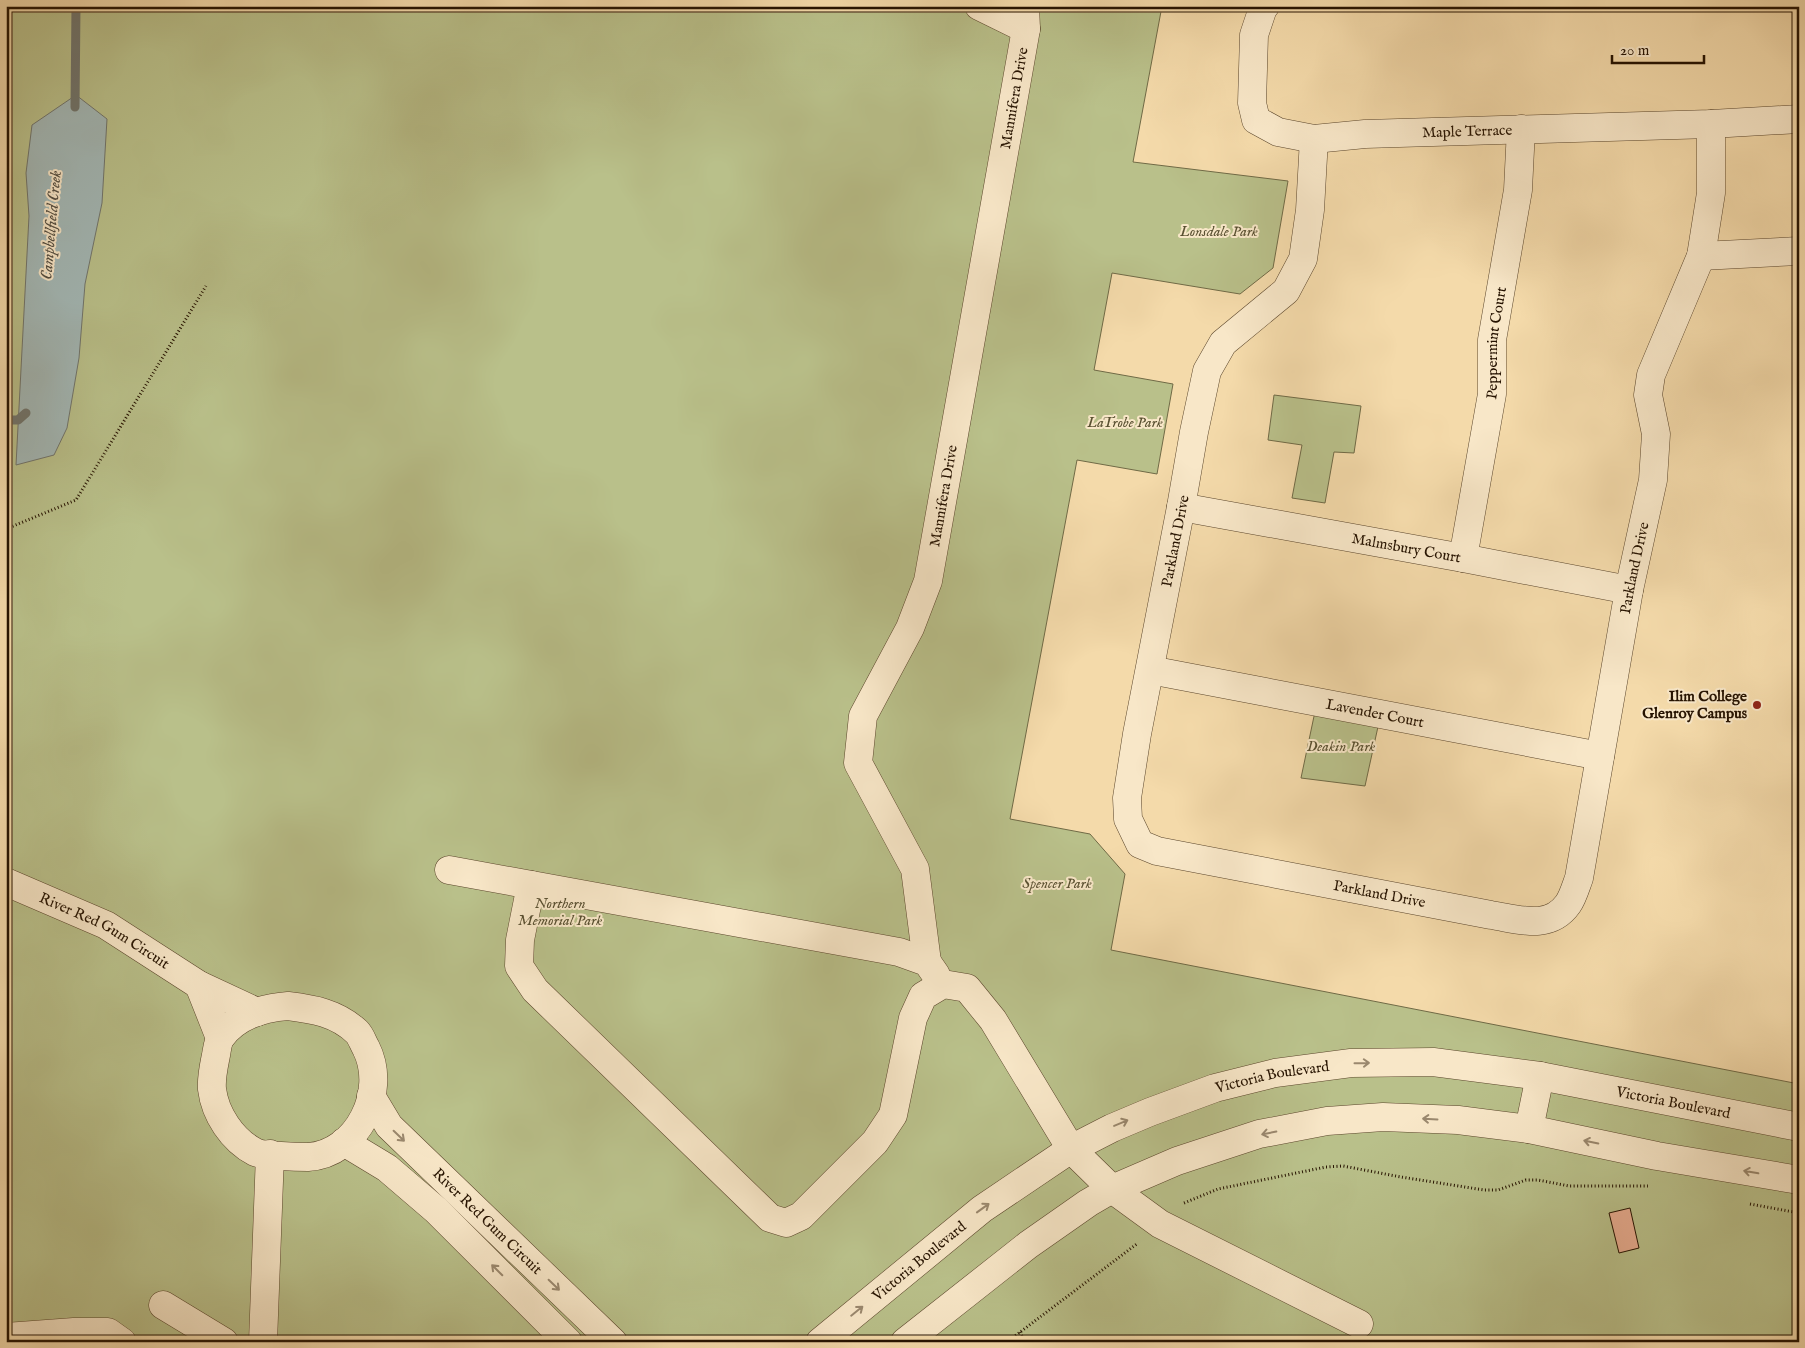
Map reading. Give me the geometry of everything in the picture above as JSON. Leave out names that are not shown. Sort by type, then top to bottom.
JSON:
[{"type":"lane","points":[[979,6],[1025,18]]},
{"type":"lane","name":"Maple Terrace","points":[[1265,6],[1254,36],[1252,103],[1256,120],[1278,132],[1314,139],[1365,134],[1711,124],[1799,119]]},
{"type":"lane","name":"Mannifera Drive","points":[[927,962],[915,869],[858,763],[863,716],[910,628],[928,581],[1025,18]]},
{"type":"lane","name":"Parkland Drive","points":[[1314,139],[1310,210],[1303,259],[1286,291],[1223,343],[1208,371],[1194,432],[1182,507],[1137,734],[1127,798],[1128,819],[1140,844],[1157,851],[1482,913],[1540,922],[1554,918],[1568,904],[1580,878],[1629,590],[1653,480],[1656,434],[1648,395],[1651,375],[1702,256],[1711,193],[1711,124]]},
{"type":"lane","name":"Peppermint Court","points":[[1463,558],[1492,394],[1492,340],[1518,190],[1521,129]]},
{"type":"lane","points":[[1702,256],[1799,251]]},
{"type":"lane","name":"Malmsbury Court","points":[[1182,507],[1629,590]]},
{"type":"lane","name":"Lavender Court","points":[[1150,670],[1600,756]]},
{"type":"lane","points":[[449,870],[898,952],[927,962],[943,984]]},
{"type":"lane","name":"River Red Gum Circuit","points":[[6,882],[106,925],[199,985],[257,1012]]},
{"type":"lane","points":[[530,885],[520,940],[519,966],[535,990],[770,1218],[786,1223],[801,1216],[875,1142],[893,1115],[913,1018],[923,996],[943,984],[967,988],[993,1020],[1071,1148],[1112,1189],[1160,1224],[1359,1324]]},
{"type":"lane","points":[[199,985],[220,1038]]},
{"type":"lane","points":[[288,1006],[317,1010],[339,1019],[358,1033],[370,1057],[374,1084],[368,1110],[354,1133],[334,1150],[309,1157],[256,1153],[235,1137],[220,1115],[212,1088],[214,1062],[220,1038],[242,1018],[266,1008],[288,1006]]},
{"type":"lane","name":"Victoria Boulevard","points":[[820,1342],[982,1209],[1071,1148],[1150,1112],[1215,1088],[1275,1073],[1350,1063],[1433,1062],[1540,1076],[1799,1127]]},
{"type":"lane","points":[[1529,1130],[1540,1076]]},
{"type":"lane","name":"River Red Gum Circuit","points":[[371,1096],[389,1126],[613,1342]]},
{"type":"lane","points":[[906,1342],[1028,1244],[1112,1189],[1177,1161],[1260,1134],[1326,1121],[1383,1116],[1458,1120],[1529,1130],[1657,1156],[1799,1180]]},
{"type":"lane","name":"River Red Gum Circuit","points":[[344,1142],[388,1168],[436,1210],[568,1342]]},
{"type":"lane","points":[[263,1342],[270,1154]]},
{"type":"lane","points":[[163,1305],[197,1335],[224,1342]]},
{"type":"lane","points":[[6,1337],[74,1332],[108,1332],[122,1342]]},
{"type":"path","points":[[6,529],[76,500],[206,286]]},
{"type":"path","points":[[1007,1342],[1132,1248],[1184,1204],[1218,1189],[1326,1167],[1343,1166],[1484,1190],[1498,1190],[1526,1180],[1538,1180],[1569,1186],[1655,1186]]},
{"type":"path","points":[[1743,1203],[1799,1213]]},
{"type":"path","points":[[1020,1332],[1024,1342]]},
{"type":"green space","name":"Northern Memorial Park","points":[[6,6],[1162,6],[1133,162],[1288,181],[1273,268],[1240,294],[1112,273],[1094,370],[1173,384],[1157,474],[1077,460],[1010,819],[1090,834],[1125,874],[1111,950],[1799,1084],[1799,1342],[6,1342]]},
{"type":"green space","points":[[1274,395],[1361,406],[1354,453],[1334,452],[1325,503],[1292,498],[1302,445],[1268,440]]},
{"type":"green space","name":"Deakin Park","points":[[1317,702],[1381,713],[1365,786],[1301,778]]},
{"type":"water","points":[[76,95],[107,119],[102,203],[85,284],[79,358],[67,428],[54,455],[16,465],[29,216],[26,173],[32,125]]},
{"type":"building","points":[[1630,1208],[1639,1248],[1619,1253],[1609,1213]]},
{"type":"waterway","name":"Campbellfield Creek","points":[[75,107],[76,6]]},
{"type":"waterway","name":"Campbellfield Creek","points":[[6,420],[18,420],[26,413]]},
{"type":"place","name":"Ilim College Glenroy Campus","points":[[1757,705]]},
{"type":"park label","name":"Lonsdale Park","points":[[1219,231]]},
{"type":"park label","name":"LaTrobe Park","points":[[1125,422]]},
{"type":"park label","name":"Spencer Park","points":[[1057,883]]}]
